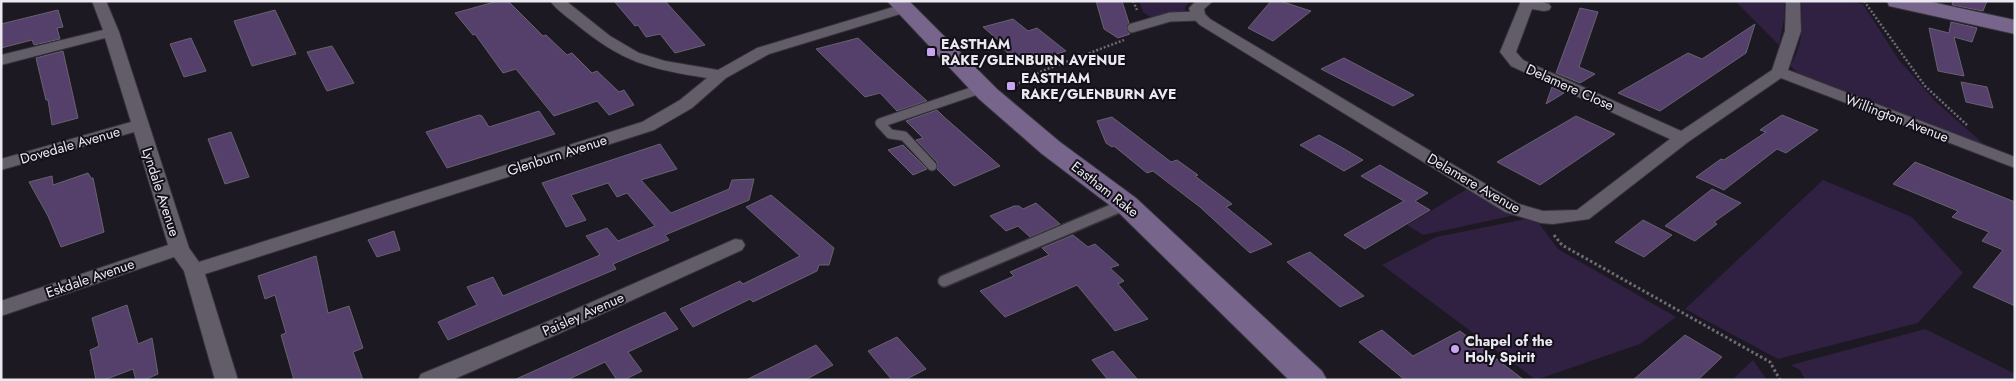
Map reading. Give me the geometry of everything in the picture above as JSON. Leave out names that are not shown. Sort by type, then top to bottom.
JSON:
[{"type":"street","name":"Lyndale Avenue","points":[[99,1],[111,32],[179,248],[194,271],[227,380]]},
{"type":"street","points":[[557,1],[603,37],[632,56],[661,65],[720,75]]},
{"type":"street","points":[[1778,72],[1793,31],[1793,1]]},
{"type":"street","points":[[1897,1],[2015,26]]},
{"type":"street","name":"Delamere Close","points":[[1544,7],[1522,2],[1508,52],[1517,63],[1682,138]]},
{"type":"street","name":"Glenburn Avenue","points":[[194,271],[648,126],[686,104],[720,75],[763,51],[901,5]]},
{"type":"street","name":"Eastham Rake","points":[[901,5],[986,91],[1051,148],[1126,204],[1310,380]]},
{"type":"street","name":"Delamere Avenue","points":[[1202,8],[1205,22],[1512,208],[1541,217],[1553,218],[1582,215],[1682,138],[1778,72]]},
{"type":"street","points":[[1,60],[111,32]]},
{"type":"street","name":"Willington Avenue","points":[[1778,72],[2015,163]]},
{"type":"street","name":"Dovedale Avenue","points":[[1,165],[139,125]]},
{"type":"street","name":"Paisley Avenue","points":[[429,380],[550,329],[735,245]]},
{"type":"street","name":"Eskdale Avenue","points":[[1,308],[179,248]]},
{"type":"lane","points":[[1132,32],[1170,17],[1202,8]]},
{"type":"lane","points":[[932,166],[904,136],[890,134],[880,123],[986,91]]},
{"type":"lane","points":[[944,280],[1126,204]]},
{"type":"path","points":[[1864,1],[1925,86],[1969,126]]},
{"type":"path","points":[[986,91],[1017,85],[1042,71],[1132,32]]},
{"type":"path","points":[[1541,217],[1562,245],[1770,362],[1780,380]]},
{"type":"shaded area","points":[[1139,1],[1189,2],[1185,8],[1186,14],[1153,19],[1143,12]]},
{"type":"shaded area","points":[[1735,1],[1785,1],[1779,45]]},
{"type":"shaded area","points":[[1801,1],[1848,1],[1863,4],[1899,60],[1936,102],[1985,145],[1799,74],[1790,66],[1800,42],[1802,27]]},
{"type":"shaded area","points":[[1823,180],[1912,217],[1963,273],[1918,323],[1778,359],[1685,309]]},
{"type":"shaded area","points":[[1469,188],[1515,215],[1423,235],[1407,225]]},
{"type":"shaded area","points":[[1526,219],[1538,222],[1558,249],[1676,317],[1640,344],[1536,380],[1382,265],[1436,237]]},
{"type":"shaded area","points":[[1925,329],[2015,374],[2015,380],[1805,380],[1800,370],[1791,365]]},
{"type":"shaded area","points":[[1753,360],[1767,380],[1732,380]]},
{"type":"building","points":[[498,1],[508,1],[543,36],[546,35],[567,55],[572,53],[592,73],[597,71],[619,92],[624,90],[634,105],[609,115],[597,101],[554,116],[516,69],[503,73],[475,34],[473,35],[455,13]]},
{"type":"building","points":[[614,1],[665,1],[705,45],[675,53],[660,34],[646,37],[638,25],[635,26]]},
{"type":"building","points":[[1096,1],[1122,1],[1129,23],[1126,29],[1130,34],[1118,38],[1104,29]]},
{"type":"building","points":[[1271,1],[1280,1],[1311,11],[1273,41],[1248,28]]},
{"type":"building","points":[[1953,1],[1987,1],[1983,11],[1952,5]]},
{"type":"building","points":[[1580,8],[1598,12],[1579,67],[1595,74],[1580,83],[1556,73]]},
{"type":"building","points":[[58,10],[63,27],[57,28],[60,39],[34,45],[32,40],[1,48],[1,24]]},
{"type":"building","points":[[275,10],[296,54],[252,66],[234,21]]},
{"type":"building","points":[[1013,19],[1028,31],[1037,28],[1066,51],[1022,65],[1001,47],[1005,46],[983,27]]},
{"type":"building","points":[[1951,22],[1977,28],[1972,42],[1954,37],[1964,76],[1938,71],[1929,28],[1949,33]]},
{"type":"building","points":[[1755,24],[1746,53],[1660,111],[1618,93],[1688,53],[1702,59]]},
{"type":"building","points":[[191,38],[206,71],[184,77],[170,44]]},
{"type":"building","points":[[858,38],[927,101],[897,111],[880,93],[865,97],[816,49]]},
{"type":"building","points":[[332,46],[354,83],[327,91],[307,52]]},
{"type":"building","points":[[63,51],[78,118],[52,125],[48,100],[46,100],[36,58]]},
{"type":"building","points":[[1344,58],[1414,95],[1393,106],[1321,69]]},
{"type":"building","points":[[1961,82],[1987,87],[1993,108],[1966,102]]},
{"type":"building","points":[[1552,87],[1564,93],[1546,104]]},
{"type":"building","points":[[937,110],[1000,166],[954,186],[937,169],[937,162],[916,140],[923,138],[906,121]]},
{"type":"building","points":[[539,111],[555,134],[447,168],[426,132],[479,115],[482,116],[489,127]]},
{"type":"building","points":[[1782,115],[1818,130],[1786,153],[1777,149],[1724,190],[1696,177],[1721,159],[1724,160],[1766,132],[1760,130]]},
{"type":"building","points":[[1576,116],[1615,134],[1540,185],[1497,162]]},
{"type":"building","points":[[1112,117],[1171,162],[1177,160],[1198,175],[1195,176],[1232,204],[1226,207],[1272,244],[1250,253],[1200,207],[1153,171],[1147,173],[1114,146],[1112,147],[1106,143],[1097,121]]},
{"type":"building","points":[[231,132],[249,177],[225,184],[208,139]]},
{"type":"building","points":[[1319,135],[1363,160],[1344,171],[1300,145]]},
{"type":"building","points":[[660,144],[677,169],[641,180],[671,213],[729,189],[732,180],[754,179],[749,200],[665,235],[669,240],[613,264],[616,269],[448,340],[438,322],[477,305],[467,287],[493,277],[503,296],[600,255],[586,236],[607,228],[618,241],[655,226],[627,193],[617,197],[608,183],[571,195],[586,220],[566,227],[542,183]]},
{"type":"building","points":[[903,145],[927,169],[913,175],[888,150]]},
{"type":"building","points":[[1915,162],[2015,202],[2015,306],[1973,287],[2003,250],[1982,241],[1989,232],[1952,217],[1958,211],[1893,184]]},
{"type":"building","points":[[1380,165],[1428,193],[1415,201],[1430,210],[1365,249],[1344,235],[1404,201],[1361,176]]},
{"type":"building","points":[[88,173],[93,178],[104,232],[61,247],[48,216],[29,182],[52,176],[53,185]]},
{"type":"building","points":[[1712,189],[1741,203],[1714,222],[1717,224],[1695,241],[1665,226]]},
{"type":"building","points":[[771,195],[834,248],[829,265],[819,265],[817,271],[753,302],[750,299],[693,327],[680,309],[740,281],[743,284],[800,256],[746,207]]},
{"type":"building","points":[[1036,203],[1060,224],[1030,237],[1018,226],[1006,231],[990,216],[1014,206],[1019,206],[1023,209]]},
{"type":"building","points":[[1643,220],[1672,235],[1644,257],[1615,242]]},
{"type":"building","points":[[394,231],[400,250],[377,257],[368,240]]},
{"type":"building","points":[[1073,235],[1088,247],[1095,244],[1119,265],[1110,268],[1124,281],[1118,284],[1148,319],[1115,331],[1077,285],[1005,317],[980,291],[1014,276],[1010,272],[1049,255],[1042,248]]},
{"type":"building","points":[[1310,252],[1364,296],[1340,307],[1287,262]]},
{"type":"building","points":[[316,256],[328,313],[349,306],[363,348],[353,352],[363,380],[294,380],[281,335],[286,333],[275,295],[265,299],[258,276]]},
{"type":"building","points":[[127,305],[138,344],[152,338],[158,374],[144,380],[136,380],[133,369],[104,380],[96,380],[90,350],[99,346],[92,318]]},
{"type":"building","points":[[665,312],[678,329],[628,352],[642,371],[624,380],[617,380],[605,362],[567,380],[514,380]]},
{"type":"building","name":"Chapel of the Holy Spirit","points":[[1382,330],[1413,356],[1460,331],[1524,380],[1405,380],[1359,342]]},
{"type":"building","points":[[1685,335],[1722,357],[1698,380],[1633,380]]},
{"type":"building","points":[[897,337],[926,369],[905,380],[892,380],[868,351]]},
{"type":"building","points":[[816,345],[833,365],[805,380],[746,380]]},
{"type":"building","points":[[1113,351],[1138,380],[1108,380],[1092,360]]},
{"type":"place","name":"EASTHAM RAKE/GLENBURN AVENUE","points":[[931,52]]},
{"type":"place","name":"EASTHAM RAKE/GLENBURN AVE","points":[[1011,86]]},
{"type":"place","name":"Chapel of the Holy Spirit","points":[[1455,349]]}]
